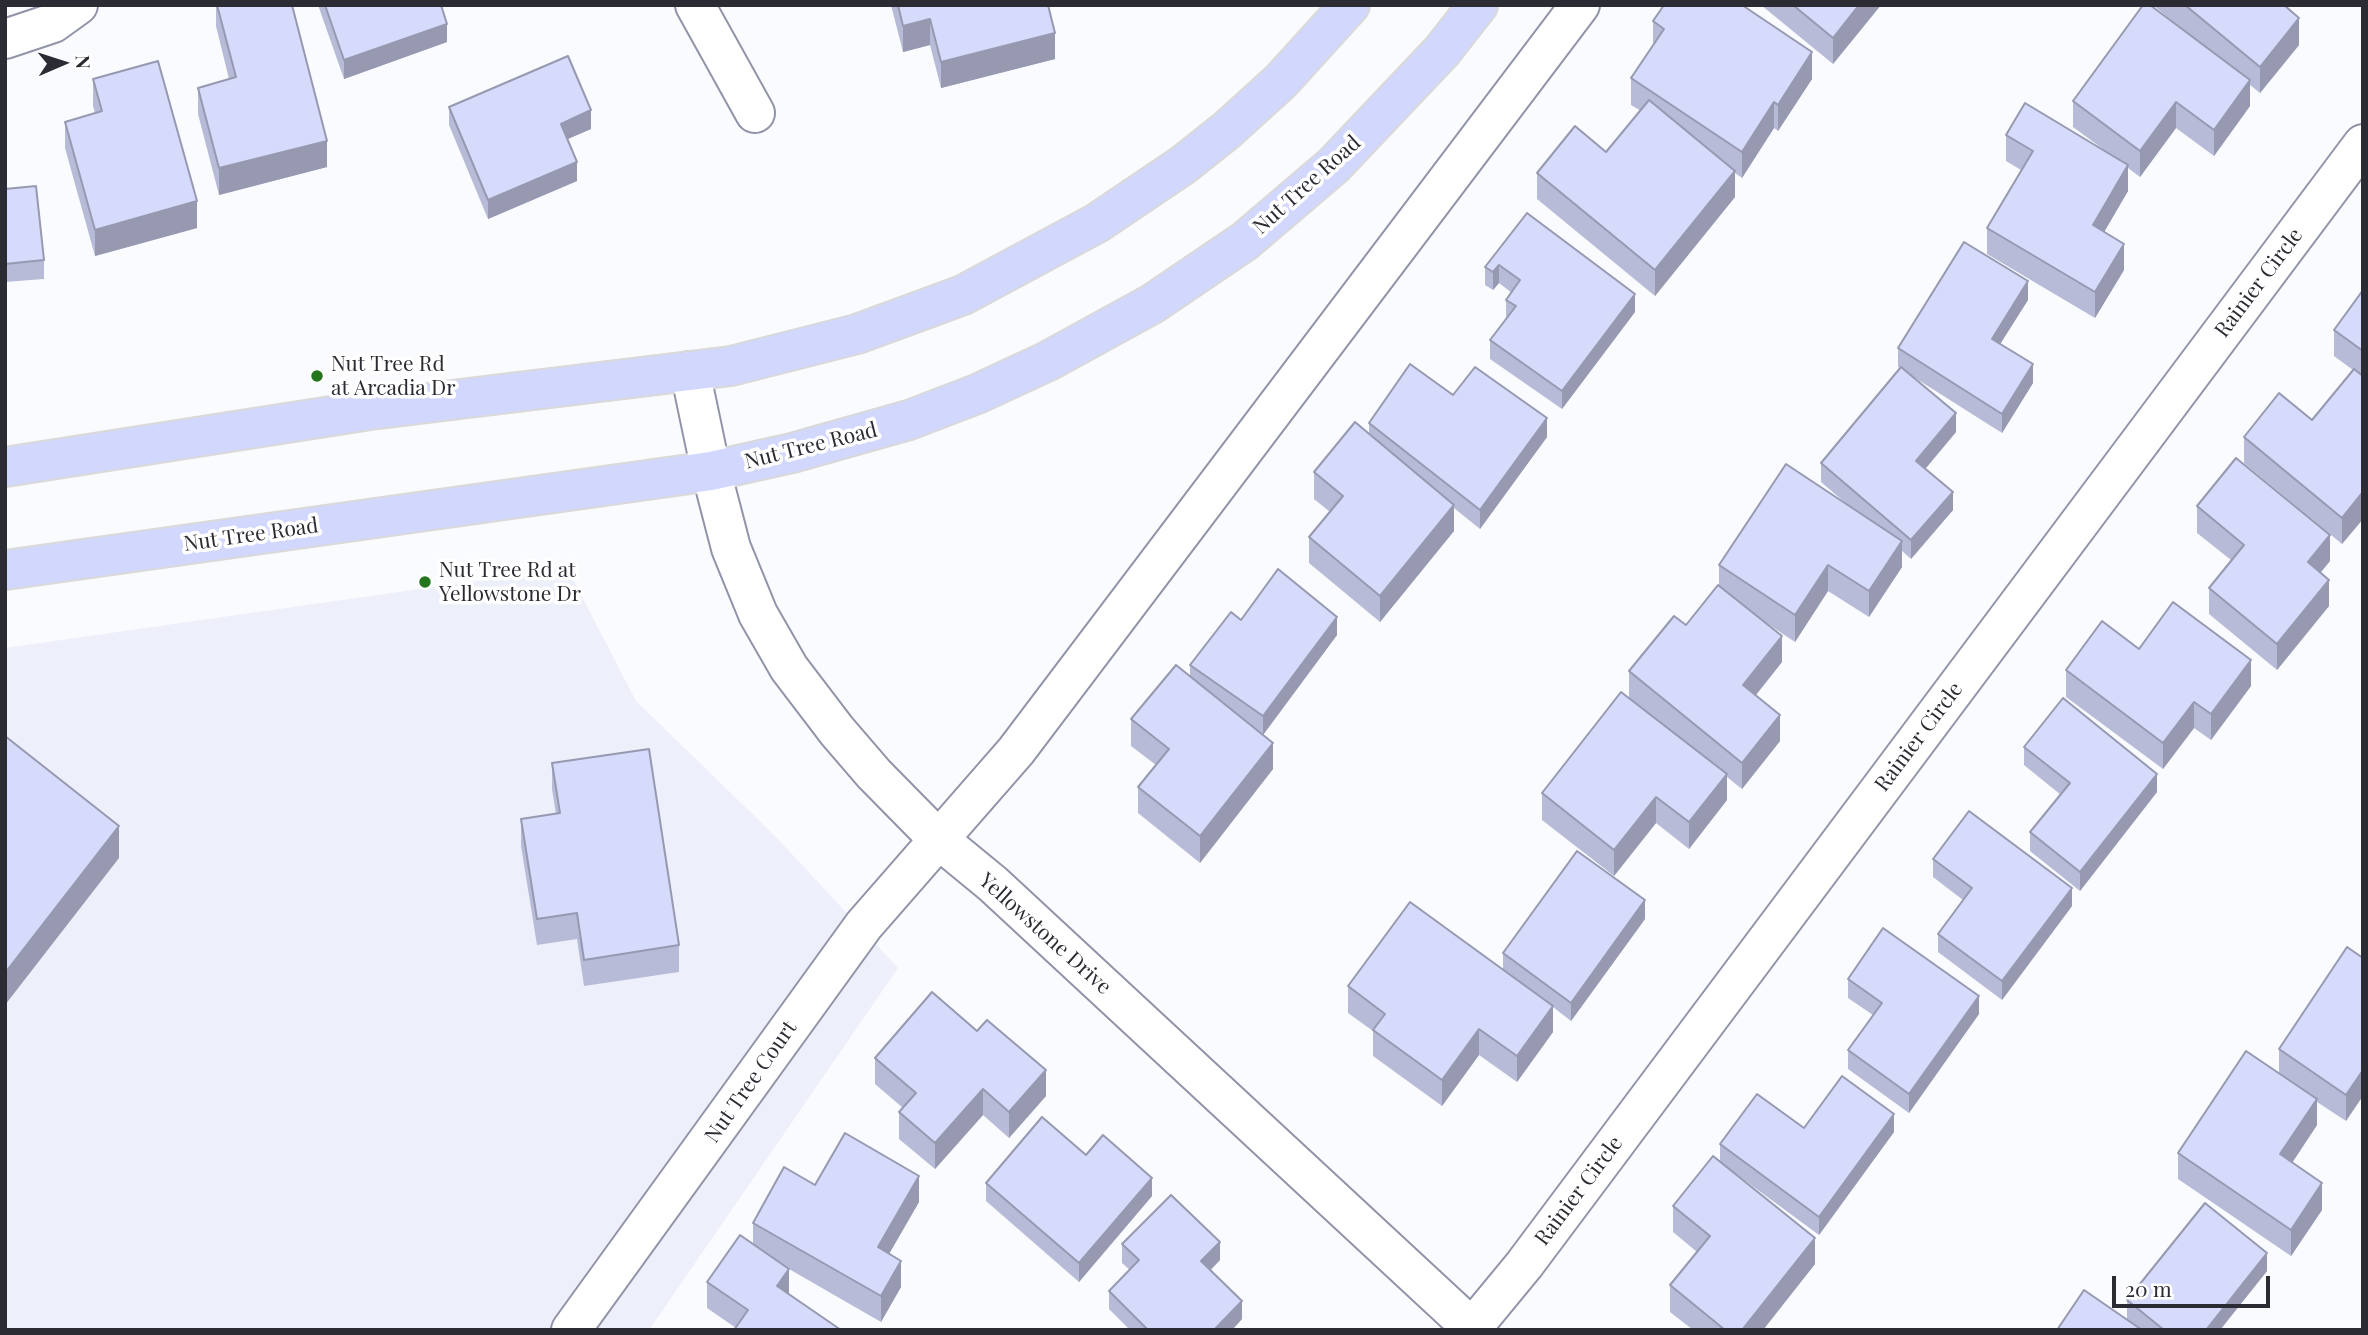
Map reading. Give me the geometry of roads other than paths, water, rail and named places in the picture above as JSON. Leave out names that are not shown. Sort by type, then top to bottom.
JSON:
[{"type":"main road","points":[[5,467],[370,410],[732,366],[857,334],[962,295],[1097,223],[1183,165],[1227,130],[1281,81],[1350,5]]},
{"type":"main road","name":"Nut Tree Road","points":[[5,570],[710,471],[792,453],[909,420],[976,394],[1048,361],[1152,304],[1245,241],[1334,165],[1442,51],[1478,5]]},
{"type":"street","points":[[5,39],[53,23],[78,5]]},
{"type":"street","points":[[695,5],[755,113]]},
{"type":"street","points":[[937,838],[1016,751],[1580,5]]},
{"type":"street","name":"Rainier Circle","points":[[1473,1329],[1524,1265],[2363,144]]},
{"type":"street","name":"Yellowstone Drive","points":[[690,371],[710,471],[731,548],[758,614],[789,668],[837,731],[874,774],[937,838],[993,884],[1473,1329]]},
{"type":"street","name":"Nut Tree Court","points":[[571,1330],[864,925],[937,838]]},
{"type":"place","name":"Nut Tree Rd at Arcadia Dr","points":[[317,376]]},
{"type":"place","name":"Nut Tree Rd at Yellowstone Dr","points":[[425,582]]}]
